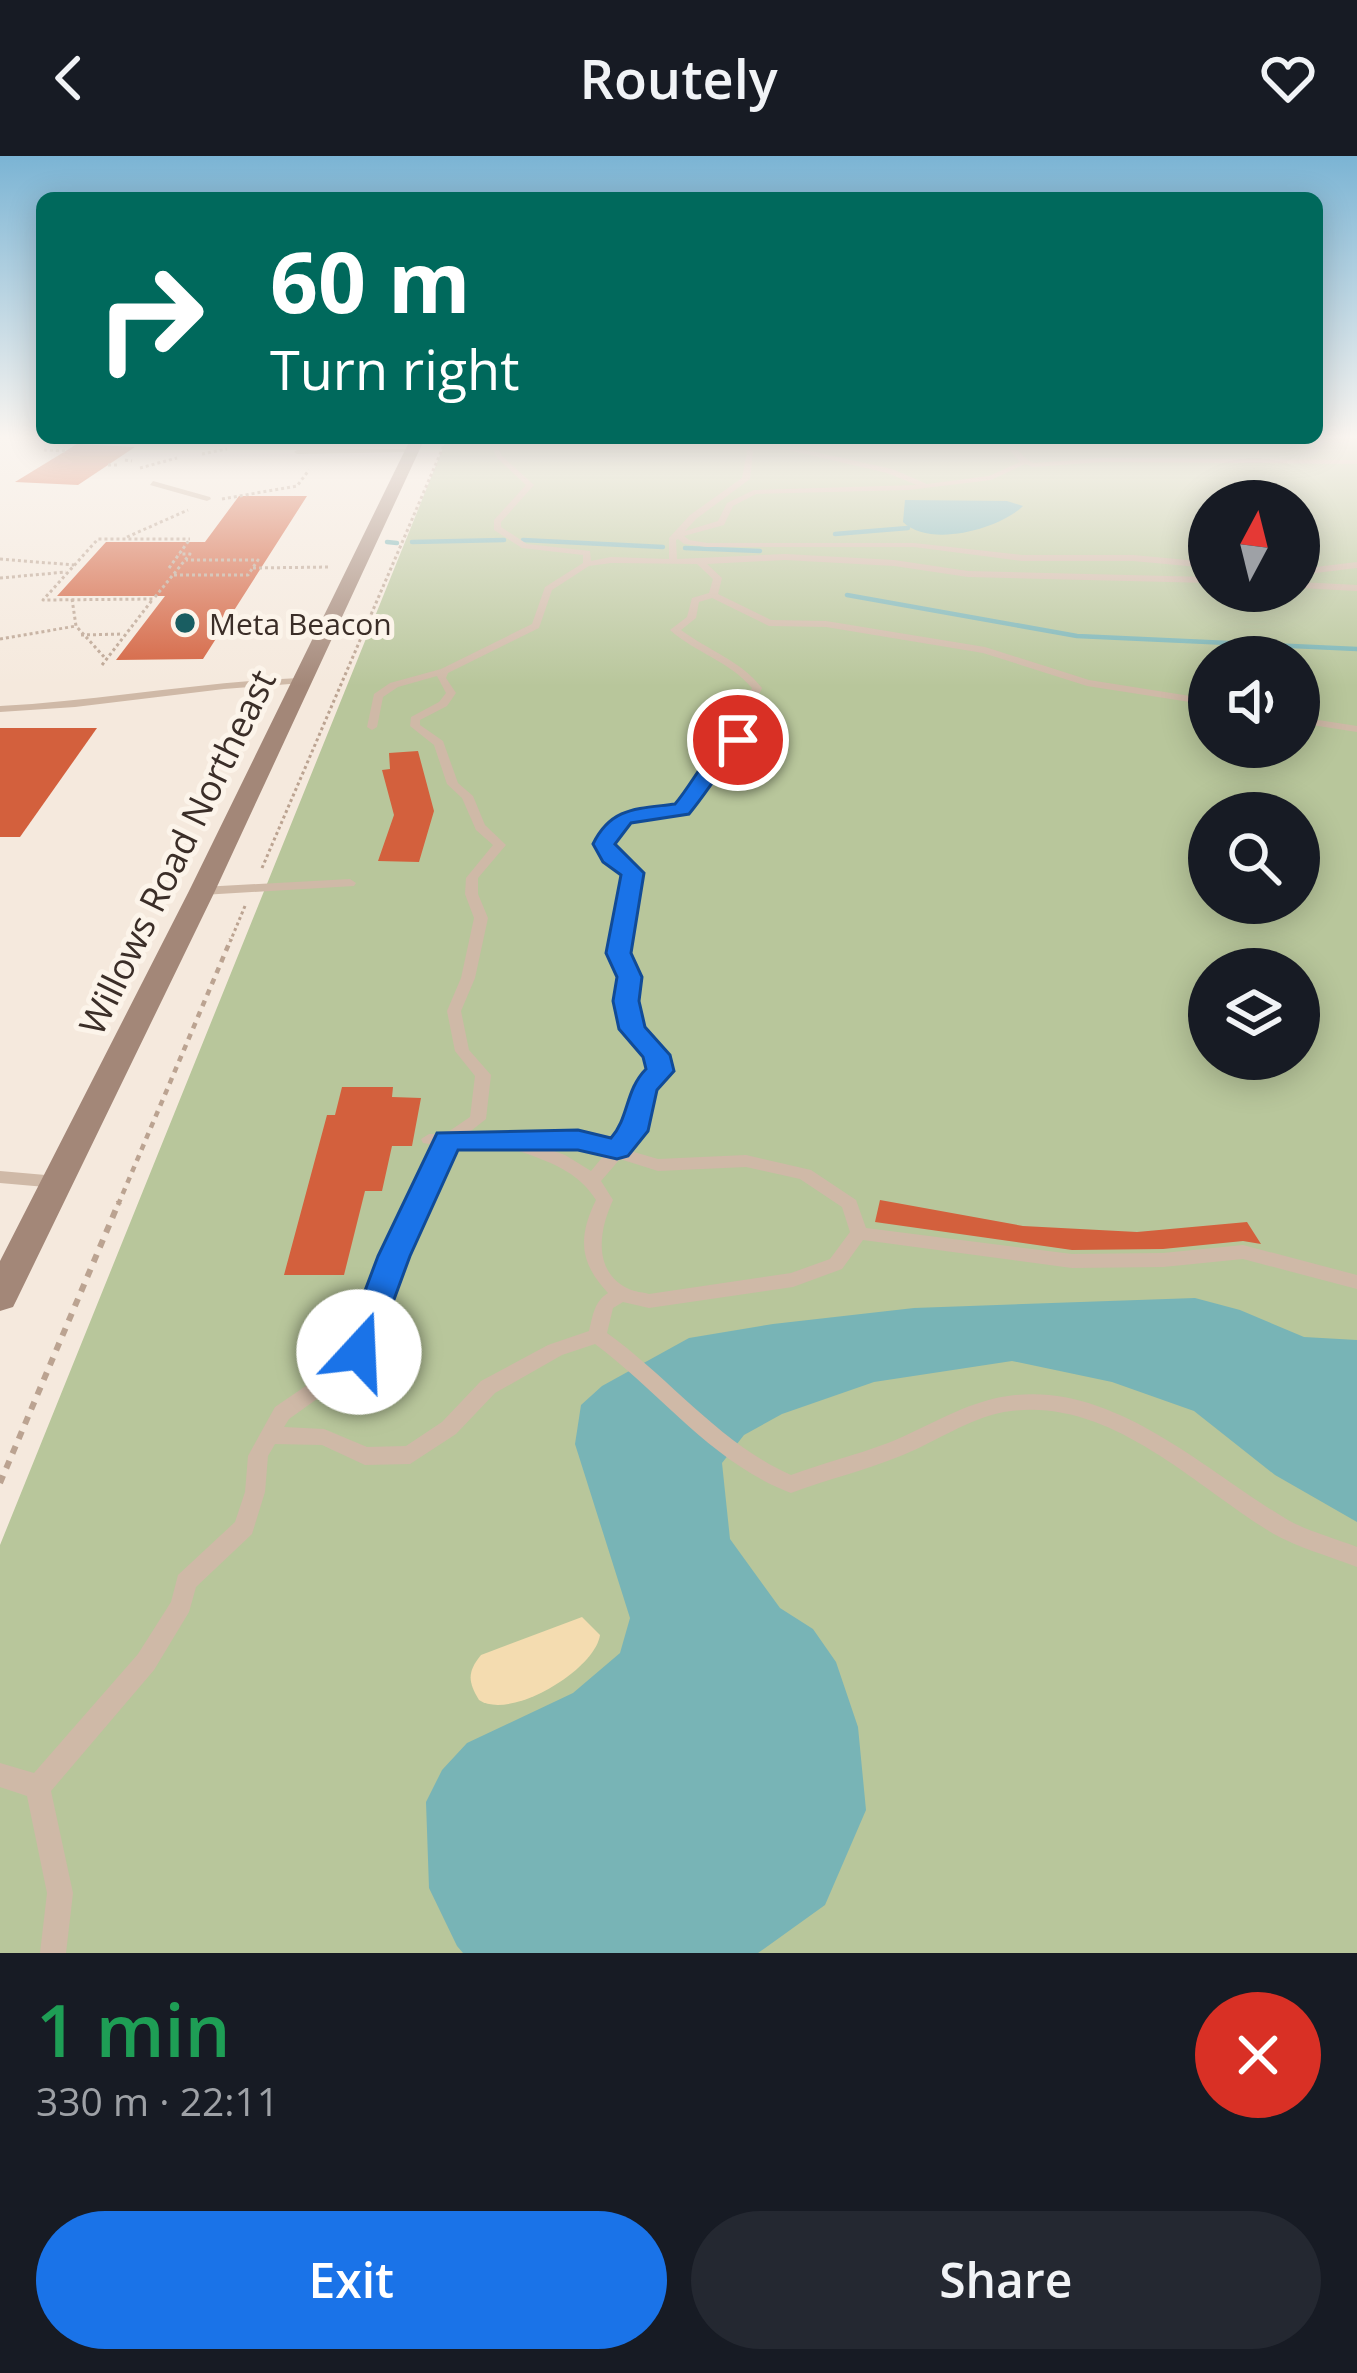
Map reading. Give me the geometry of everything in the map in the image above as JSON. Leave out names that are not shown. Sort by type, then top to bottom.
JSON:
[{"type":"main road","name":"Willows Road Northeast","points":[[0,1297],[202,891],[378,519]]},
{"type":"lane","points":[[500,519],[497,528],[524,546],[587,553],[587,564]]},
{"type":"lane","points":[[673,561],[671,543],[691,519]]},
{"type":"lane","points":[[678,535],[724,519]]},
{"type":"lane","points":[[678,535],[687,542],[707,545],[914,545],[1022,558],[1188,563]]},
{"type":"lane","points":[[372,727],[378,696],[536,626],[548,589],[587,564],[785,557],[894,563],[968,574],[1188,579]]},
{"type":"lane","points":[[699,562],[718,578],[713,595]]},
{"type":"lane","points":[[1320,569],[1357,565]]},
{"type":"lane","points":[[1320,586],[1357,588]]},
{"type":"lane","points":[[594,1178],[634,1131],[644,1088],[660,1071],[656,1055],[633,1029],[626,1001],[630,977],[618,953],[632,873],[610,857],[604,844],[613,825],[625,817],[682,809],[715,769],[722,748],[763,726],[749,706],[757,688],[754,681],[725,655],[688,641],[675,630],[691,618],[695,600],[713,595],[769,623],[826,624],[985,650],[1065,678],[1188,698]]},
{"type":"lane","points":[[38,1787],[146,1662],[181,1605],[187,1582],[244,1526],[255,1492],[258,1456],[282,1413],[342,1371],[359,1352],[438,1140],[478,1119],[482,1075],[462,1051],[454,1011],[468,991],[470,954],[481,919],[468,890],[470,875],[500,845],[480,827],[467,796],[453,784],[440,743],[415,726],[416,719],[443,704],[451,693],[441,677],[444,670]]},
{"type":"lane","points":[[0,709],[91,705],[227,682],[298,681]]},
{"type":"lane","points":[[1320,723],[1357,729]]},
{"type":"lane","points":[[202,891],[350,883]]},
{"type":"lane","points":[[438,1140],[578,1140],[658,1165],[746,1161],[806,1174],[850,1204],[859,1233]]},
{"type":"lane","points":[[513,1143],[594,1178],[605,1199],[592,1222],[589,1252],[604,1281],[621,1294],[649,1301],[794,1280],[836,1264],[859,1233]]},
{"type":"lane","points":[[0,1177],[57,1182]]},
{"type":"lane","points":[[859,1233],[1072,1261],[1163,1260],[1243,1252],[1357,1282]]},
{"type":"lane","points":[[597,1336],[604,1304],[621,1294]]},
{"type":"lane","points":[[268,1435],[324,1437],[365,1456],[410,1455],[449,1428],[488,1388],[555,1350],[597,1336]]},
{"type":"lane","points":[[597,1336],[634,1359],[759,1473],[791,1484],[834,1466],[880,1455],[967,1415],[1024,1402],[1067,1406],[1125,1425],[1284,1528],[1357,1557]]},
{"type":"lane","points":[[0,1775],[38,1787]]},
{"type":"lane","points":[[38,1787],[60,1893],[52,1953]]},
{"type":"path","points":[[258,876],[412,519]]},
{"type":"path","points":[[153,599],[43,599],[98,539],[190,539],[169,568],[180,568]]},
{"type":"path","points":[[223,560],[229,550]]},
{"type":"path","points":[[102,665],[190,554],[179,554]]},
{"type":"path","points":[[0,559],[56,560],[71,568]]},
{"type":"path","points":[[174,575],[248,575],[258,560],[186,560]]},
{"type":"path","points":[[232,575],[242,560]]},
{"type":"path","points":[[253,568],[332,567]]},
{"type":"path","points":[[0,578],[71,568]]},
{"type":"path","points":[[72,599],[81,635],[107,659]]},
{"type":"path","points":[[0,639],[76,626]]},
{"type":"path","points":[[81,635],[126,634]]},
{"type":"path","points":[[0,1484],[249,898]]},
{"type":"green space","points":[[414,519],[1188,519],[1188,612],[1320,612],[1320,519],[1357,519],[1357,1953],[0,1953],[0,1545]]},
{"type":"sand","points":[[582,1617],[600,1635],[595,1649],[568,1676],[510,1704],[479,1700],[471,1677],[481,1655]]},
{"type":"water","points":[[1004,519],[947,535],[915,530],[903,522]]},
{"type":"water","points":[[1195,1298],[1240,1310],[1304,1337],[1357,1340],[1357,1522],[1275,1475],[1194,1411],[1112,1382],[1012,1361],[874,1382],[782,1414],[744,1435],[722,1463],[730,1539],[780,1608],[813,1629],[836,1662],[858,1727],[866,1810],[825,1905],[758,1953],[463,1953],[429,1888],[426,1802],[442,1770],[467,1743],[573,1693],[620,1653],[630,1618],[575,1444],[581,1405],[602,1386],[689,1338],[773,1324],[914,1308]]},
{"type":"building","points":[[222,519],[292,519],[203,659],[116,660],[165,596],[57,596],[106,542],[205,542]]},
{"type":"building","points":[[0,728],[97,728],[20,837],[0,837]]},
{"type":"building","points":[[418,751],[434,811],[419,862],[378,861],[394,815],[382,770],[390,769],[389,753]]},
{"type":"building","points":[[342,1087],[393,1087],[392,1097],[421,1098],[412,1146],[392,1146],[382,1191],[365,1191],[344,1275],[284,1275],[327,1115],[335,1115]]},
{"type":"building","points":[[880,1200],[1023,1226],[1137,1232],[1247,1222],[1261,1244],[1072,1250],[875,1222]]},
{"type":"waterway","points":[[835,534],[908,528]]},
{"type":"waterway","points":[[412,542],[504,540]]},
{"type":"waterway","points":[[523,540],[663,547]]},
{"type":"waterway","points":[[387,542],[397,543]]},
{"type":"waterway","points":[[685,548],[760,551]]},
{"type":"waterway","points":[[847,595],[1077,636],[1357,649]]},
{"type":"place","name":"Meta Beacon","points":[[185,623]]},
{"type":"route","points":[[359,1352],[394,1256],[448,1140],[578,1140],[617,1149],[634,1131],[644,1088],[660,1071],[656,1055],[633,1029],[626,1001],[630,977],[618,953],[632,873],[610,857],[604,844],[613,825],[625,817],[682,809],[715,769],[722,748],[738,740]]}]
